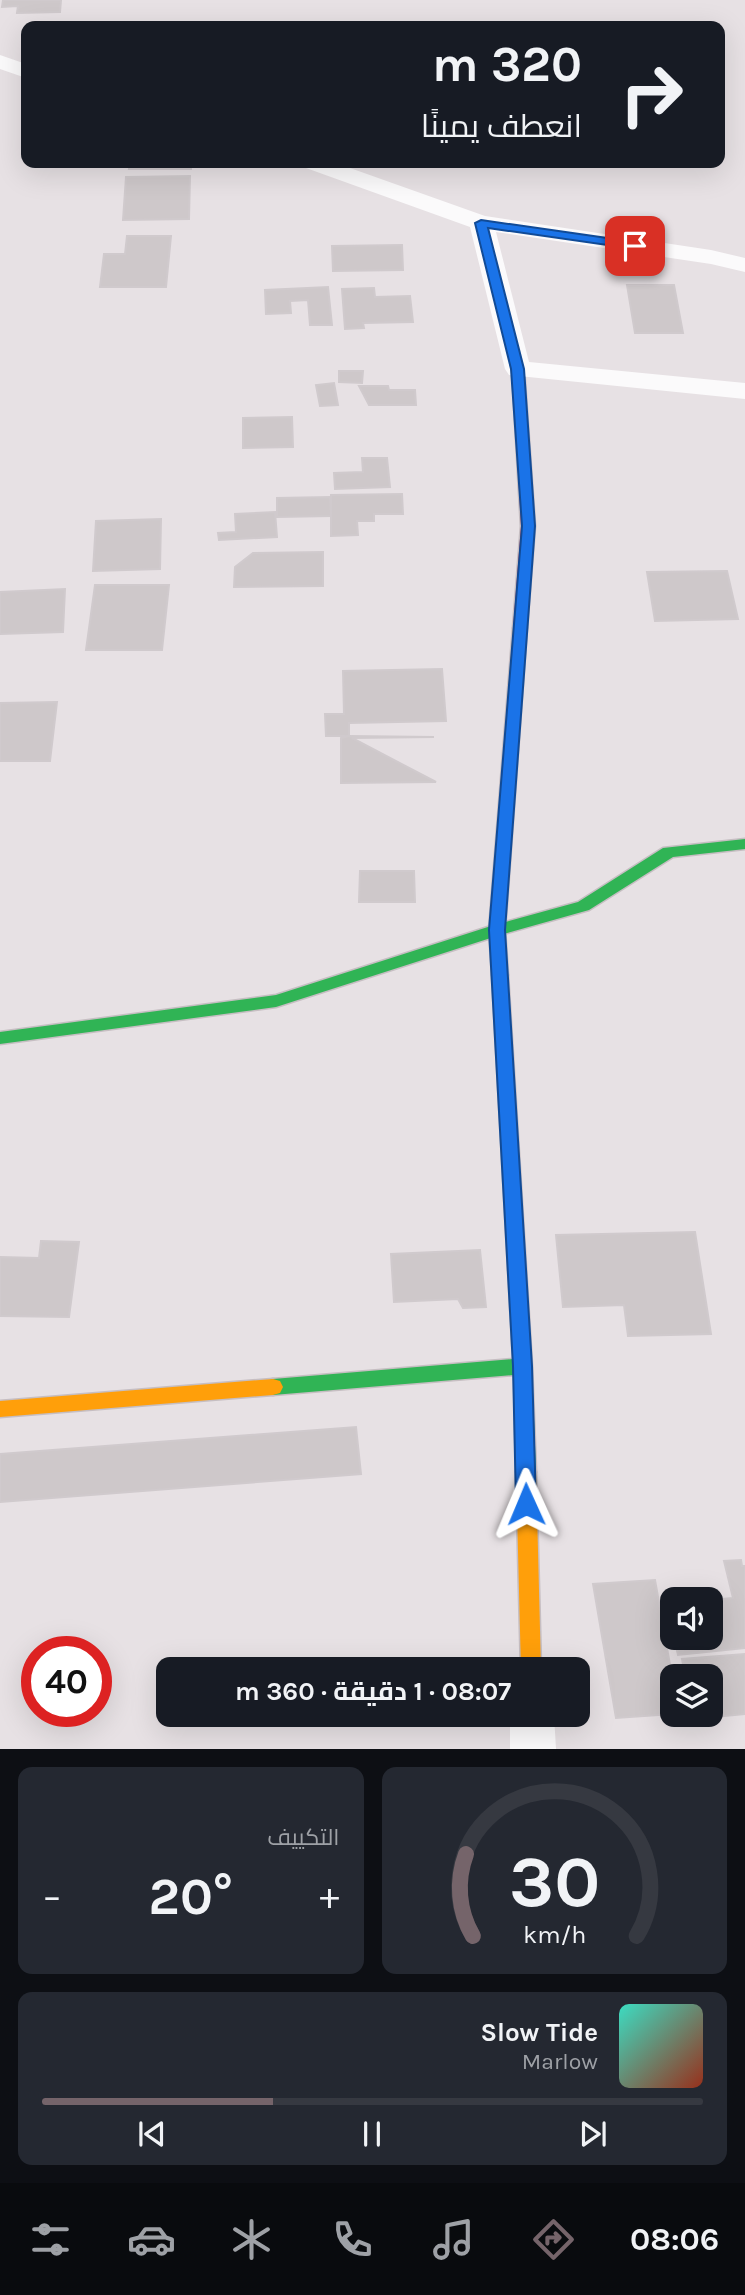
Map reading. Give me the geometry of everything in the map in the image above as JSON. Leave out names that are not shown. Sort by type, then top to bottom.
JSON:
[{"type":"street","points":[[0,62],[21,69]]},
{"type":"street","points":[[328,168],[481,223],[711,257],[745,265]]},
{"type":"street","points":[[481,223],[518,369],[528,526],[497,930],[523,1366],[531,1657]]},
{"type":"street","points":[[518,369],[745,391]]},
{"type":"street","points":[[0,1038],[276,1001],[497,930],[583,906],[669,852],[745,844]]},
{"type":"street","points":[[0,1409],[523,1366]]},
{"type":"street","points":[[532,1727],[533,1749]]},
{"type":"building","points":[[3,0],[61,0],[60,12],[17,13],[18,6],[2,7]]},
{"type":"building","points":[[129,168],[191,168],[191,169]]},
{"type":"building","points":[[190,176],[189,219],[123,220],[126,177]]},
{"type":"building","points":[[127,236],[171,236],[166,287],[100,287],[104,254],[125,254]]},
{"type":"building","points":[[402,245],[403,270],[333,271],[332,246]]},
{"type":"building","points":[[627,285],[674,285],[683,333],[635,333]]},
{"type":"building","points":[[328,287],[332,325],[310,325],[308,300],[290,301],[291,313],[266,314],[265,290]]},
{"type":"building","points":[[374,288],[375,297],[410,296],[413,322],[363,323],[364,328],[345,329],[342,289]]},
{"type":"building","points":[[339,371],[363,371],[362,383],[339,382]]},
{"type":"building","points":[[334,383],[338,405],[320,406],[316,385]]},
{"type":"building","points":[[359,386],[415,390],[416,405],[369,405]]},
{"type":"building","points":[[292,417],[293,447],[243,448],[243,418]]},
{"type":"building","points":[[362,458],[387,458],[390,487],[335,489],[334,473],[363,472]]},
{"type":"building","points":[[402,494],[403,514],[374,514],[374,521],[357,521],[358,535],[331,536],[331,495]]},
{"type":"building","points":[[330,497],[331,516],[277,517],[277,498]]},
{"type":"building","points":[[275,512],[277,537],[219,540],[218,533],[236,532],[235,514]]},
{"type":"building","points":[[161,519],[160,569],[93,571],[96,521]]},
{"type":"building","points":[[323,552],[323,586],[234,587],[235,567],[253,553]]},
{"type":"building","points":[[727,571],[738,619],[655,621],[647,572]]},
{"type":"building","points":[[95,585],[169,585],[162,650],[86,650]]},
{"type":"building","points":[[65,589],[63,632],[0,634],[0,592]]},
{"type":"building","points":[[442,669],[446,721],[349,723],[349,736],[326,736],[325,714],[344,714],[343,671]]},
{"type":"building","points":[[57,702],[50,761],[0,761],[0,703]]},
{"type":"building","points":[[434,737],[352,738],[436,782],[341,783],[341,738]]},
{"type":"building","points":[[360,871],[414,871],[415,902],[359,902]]},
{"type":"building","points":[[695,1232],[711,1334],[628,1336],[624,1305],[563,1307],[556,1235]]},
{"type":"building","points":[[41,1241],[79,1242],[69,1317],[0,1316],[0,1257],[39,1258]]},
{"type":"building","points":[[480,1250],[486,1307],[463,1308],[458,1299],[394,1302],[391,1254]]},
{"type":"building","points":[[356,1427],[361,1474],[0,1502],[0,1454]]},
{"type":"building","points":[[741,1560],[742,1566],[745,1566],[745,1648],[678,1655],[677,1650],[723,1650],[723,1599],[733,1598],[724,1561]]},
{"type":"building","points":[[655,1580],[660,1608],[660,1650],[667,1650],[670,1664],[660,1664],[660,1715],[616,1718],[593,1584]]},
{"type":"building","points":[[745,1654],[745,1714],[723,1716],[723,1664],[683,1664],[682,1659]]},
{"type":"traffic: fast","points":[[0,1038],[276,1001],[497,930],[583,906],[669,852],[745,844]]},
{"type":"traffic: fast","points":[[500,975],[523,1366],[526,1472]]},
{"type":"traffic: fast","points":[[273,1387],[523,1366]]},
{"type":"traffic: slow","points":[[500,975],[497,930],[520,628]]},
{"type":"traffic: slow","points":[[0,1409],[273,1387]]},
{"type":"traffic: slow","points":[[526,1472],[531,1657]]},
{"type":"traffic: jam","points":[[518,369],[528,526],[520,628]]},
{"type":"route","points":[[526,1504],[523,1366],[497,930],[528,526],[518,369],[481,223],[635,246]]}]
